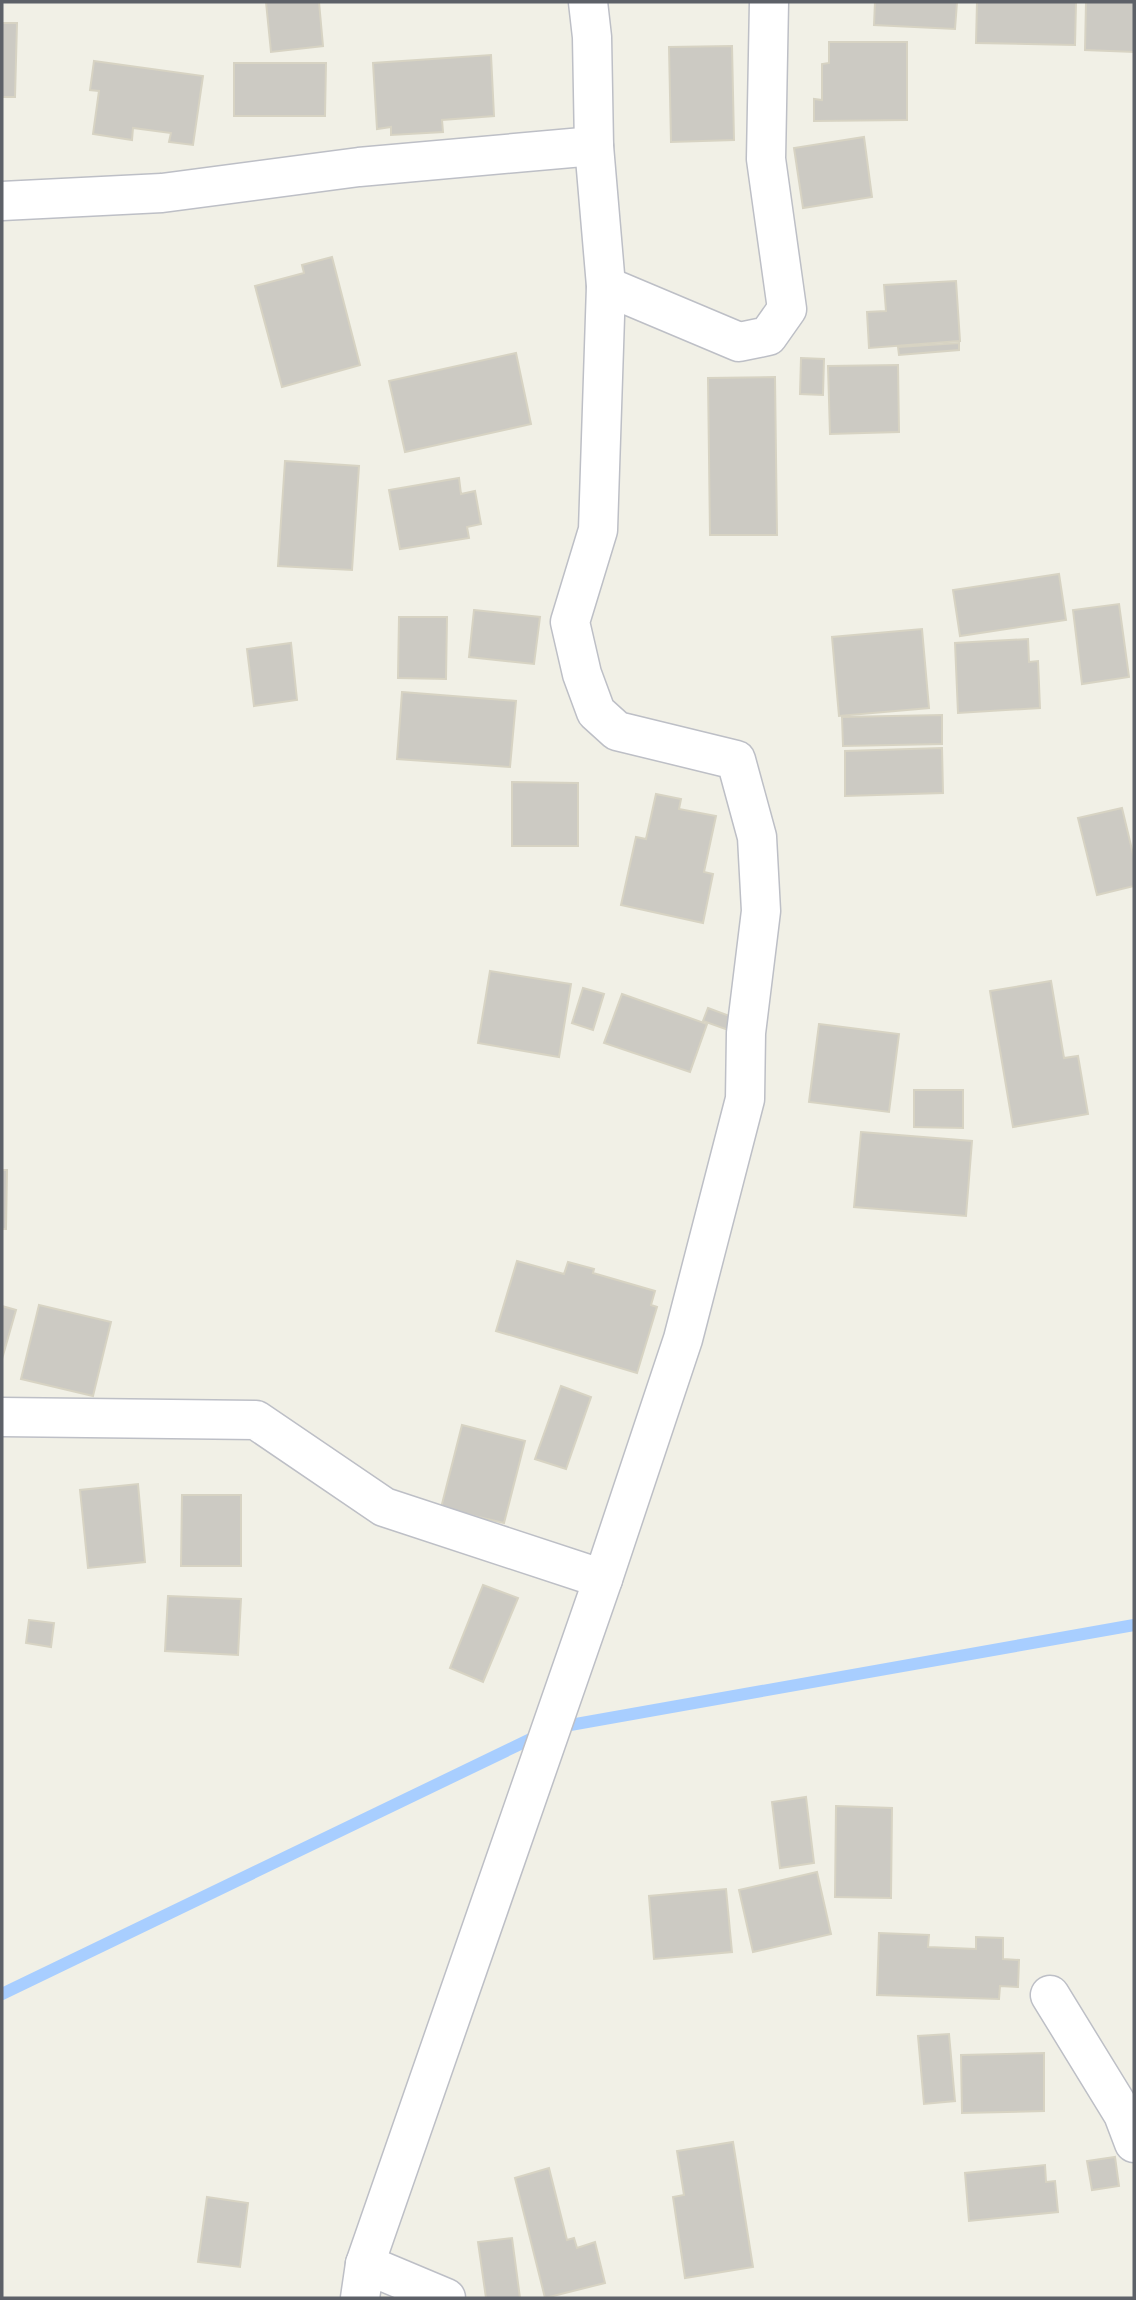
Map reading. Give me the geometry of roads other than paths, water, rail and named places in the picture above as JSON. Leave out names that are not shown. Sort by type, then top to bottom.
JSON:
[{"type":"street","points":[[446,2298],[363,2281],[603,1579],[682,1339],[745,1099],[746,1033],[761,911],[757,838],[736,760],[617,731],[596,712],[582,674],[570,622],[598,530],[606,286],[594,146],[592,37],[588,2]]},
{"type":"street","points":[[606,286],[739,342],[768,336],[787,309],[766,159],[769,2]]},
{"type":"street","points":[[2,201],[162,193],[359,167],[594,146]]},
{"type":"street","points":[[2,1417],[256,1420],[384,1507],[603,1579]]},
{"type":"street","points":[[1050,1995],[1123,2114],[1134,2143]]},
{"type":"waterway","points":[[559,1727],[1134,1625]]},
{"type":"waterway","points":[[2,1994],[539,1735]]}]
